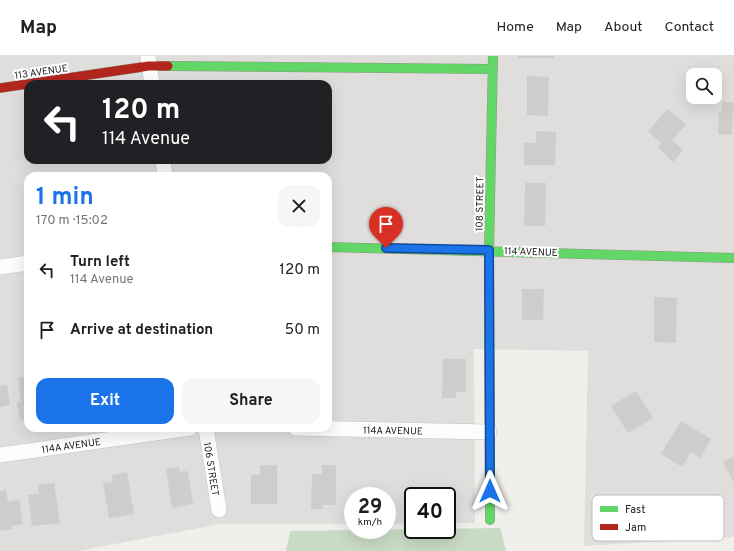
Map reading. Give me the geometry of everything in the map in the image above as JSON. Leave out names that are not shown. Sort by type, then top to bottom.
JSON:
[{"type":"street","name":"108 STREET","points":[[490,520],[489,250],[493,56]]},
{"type":"street","name":"113 AVENUE","points":[[44,80],[148,61],[313,61],[492,69]]},
{"type":"street","points":[[148,61],[151,80]]},
{"type":"street","name":"113 AVENUE","points":[[0,88],[24,84]]},
{"type":"street","name":"114 AVENUE","points":[[332,247],[489,250],[734,258]]},
{"type":"street","points":[[0,267],[24,264]]},
{"type":"street","name":"114A AVENUE","points":[[332,429],[489,432]]},
{"type":"street","name":"114A AVENUE","points":[[0,455],[162,432]]},
{"type":"street","name":"106 STREET","points":[[207,432],[219,510]]},
{"type":"shaded area","points":[[0,56],[734,56],[734,537],[724,538],[724,495],[592,495],[592,541],[667,541],[584,546],[588,351],[474,349],[475,523],[456,523],[456,487],[404,487],[404,523],[396,524],[396,487],[344,487],[344,524],[220,524],[78,551],[0,551]]},
{"type":"green space","points":[[500,528],[506,551],[286,551],[290,531],[344,530],[344,539],[396,539],[396,529],[404,529],[404,539],[456,539],[456,529]]},
{"type":"building","points":[[518,56],[554,56],[554,58],[518,58]]},
{"type":"building","points":[[527,76],[549,77],[548,116],[527,115]]},
{"type":"building","points":[[722,102],[734,102],[732,135],[718,134],[719,111],[722,111]]},
{"type":"building","points":[[668,109],[686,125],[672,140],[683,150],[673,162],[658,147],[661,143],[648,131]]},
{"type":"building","points":[[536,131],[556,132],[555,165],[524,165],[524,143],[536,143]]},
{"type":"building","points":[[525,183],[546,183],[545,226],[524,226]]},
{"type":"building","points":[[522,289],[544,289],[543,320],[522,320]]},
{"type":"building","points":[[654,297],[677,298],[676,343],[654,342]]},
{"type":"building","points":[[443,359],[466,359],[466,392],[456,392],[456,398],[442,398]]},
{"type":"building","points":[[24,377],[24,420],[20,420],[17,403],[21,402],[18,378]]},
{"type":"building","points":[[7,385],[10,405],[0,407],[0,386]]},
{"type":"building","points":[[636,391],[653,418],[628,433],[611,406]]},
{"type":"building","points":[[681,421],[711,439],[700,458],[691,452],[682,467],[661,454]]},
{"type":"building","points":[[734,456],[734,483],[723,462]]},
{"type":"building","points":[[260,465],[277,465],[277,504],[251,504],[251,475],[260,475]]},
{"type":"building","points":[[322,465],[336,465],[336,505],[323,505],[323,509],[311,509],[312,474],[322,474]]},
{"type":"building","points":[[179,467],[180,472],[188,471],[193,504],[172,508],[166,469]]},
{"type":"building","points":[[127,472],[134,514],[109,518],[103,483],[113,482],[112,475]]},
{"type":"building","points":[[54,483],[60,523],[32,526],[28,495],[39,494],[38,485]]},
{"type":"building","points":[[6,490],[8,502],[19,500],[23,524],[12,526],[12,529],[0,531],[0,491]]},
{"type":"traffic: fast","points":[[490,520],[489,250],[493,56]]},
{"type":"traffic: fast","points":[[168,66],[492,69]]},
{"type":"traffic: fast","points":[[332,247],[734,258]]},
{"type":"traffic: jam","points":[[54,80],[149,66],[168,66]]},
{"type":"traffic: jam","points":[[0,88],[24,84]]},
{"type":"route","points":[[386,248],[489,250],[490,491]]}]
